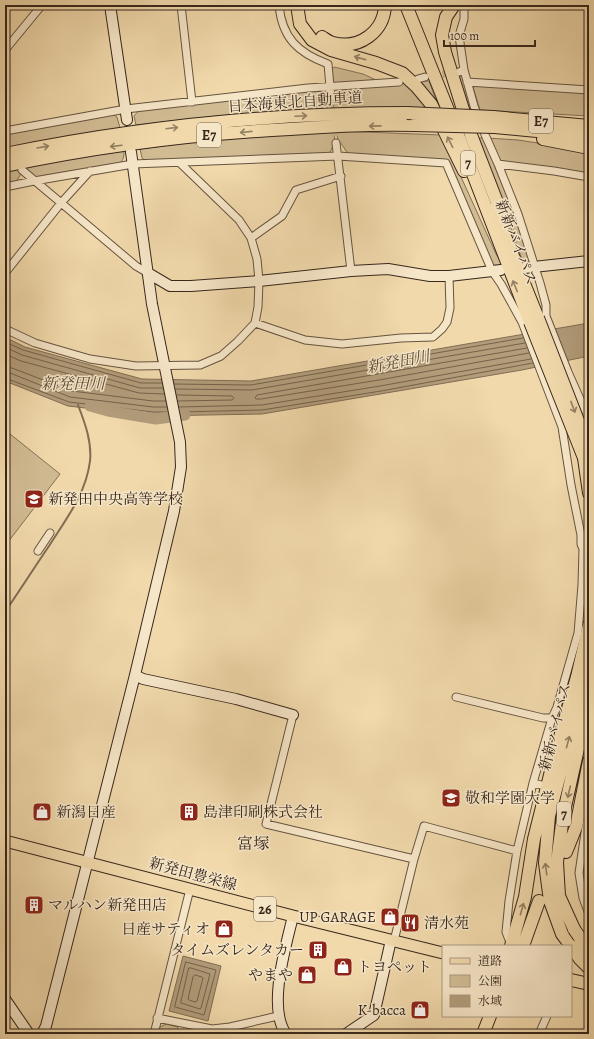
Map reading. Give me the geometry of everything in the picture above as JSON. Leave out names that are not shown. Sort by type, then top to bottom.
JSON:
[{"type":"highway","points":[[297,5],[300,24],[312,40],[331,50],[376,63],[402,74],[424,94],[431,104],[500,236]]},
{"type":"highway","points":[[303,5],[307,20],[317,35],[333,43],[350,44],[366,39],[379,28],[386,5]]},
{"type":"highway","name":"新新バイパス","points":[[406,5],[534,320],[586,454],[589,493]]},
{"type":"highway","name":"新新バイパス","points":[[414,5],[500,236]]},
{"type":"highway","points":[[459,7],[446,17],[442,35],[445,52],[471,135],[500,210],[500,236]]},
{"type":"highway","name":"日本海東北自動車道","points":[[5,154],[108,135],[250,119],[367,113],[407,113],[589,136]]},
{"type":"highway","points":[[519,119],[589,120]]},
{"type":"highway","name":"日本海東北自動車道","points":[[5,166],[104,147],[246,132],[320,127],[414,125],[472,127],[495,125],[519,119],[589,126]]},
{"type":"highway","points":[[495,125],[589,148]]},
{"type":"highway","name":"7","points":[[511,945],[525,897],[534,839],[555,754],[577,678],[589,625]]},
{"type":"highway","name":"新新バイパス","points":[[570,945],[562,934],[550,901],[544,863],[549,816],[582,690],[589,653]]},
{"type":"highway","name":"新新バイパス","points":[[589,699],[563,816],[557,862],[559,896],[574,929],[589,951]]},
{"type":"highway","name":"7","points":[[566,852],[576,828],[589,761]]},
{"type":"highway","points":[[523,945],[539,900]]},
{"type":"highway","name":"新新バイパス","points":[[572,947],[589,968]]},
{"type":"highway","points":[[572,980],[589,984]]},
{"type":"highway","points":[[572,988],[589,992]]},
{"type":"highway","points":[[482,1034],[490,1017]]},
{"type":"highway","points":[[491,1034],[498,1017]]},
{"type":"main road","name":"新発田豊栄線","points":[[5,841],[293,916],[442,953]]},
{"type":"street","points":[[5,50],[42,5]]},
{"type":"street","points":[[110,5],[127,120]]},
{"type":"street","points":[[181,5],[192,102]]},
{"type":"street","points":[[279,5],[280,16],[286,33],[298,48],[311,58],[328,64],[332,98]]},
{"type":"street","points":[[459,7],[464,19],[459,36],[462,71],[468,82],[474,106],[486,137],[518,214],[529,267],[540,283],[546,305],[534,320]]},
{"type":"street","points":[[5,131],[126,109],[330,87],[399,82]]},
{"type":"street","points":[[468,82],[589,90]]},
{"type":"street","points":[[336,143],[351,271]]},
{"type":"street","points":[[42,1034],[46,1026],[135,675],[179,485],[181,467],[176,423],[158,334],[148,273],[131,152]]},
{"type":"street","points":[[5,187],[133,164],[338,156],[446,162],[501,284],[534,320],[575,388],[589,419]]},
{"type":"street","points":[[5,329],[35,343],[90,358],[136,366],[165,368],[200,365],[221,356],[255,323],[258,307],[259,281],[257,259],[252,238],[235,215],[180,163]]},
{"type":"street","points":[[498,164],[554,170],[589,178]]},
{"type":"street","points":[[22,170],[136,266],[170,286],[259,281],[351,271],[388,269],[430,276],[449,276],[496,270]]},
{"type":"street","points":[[5,273],[61,203],[90,171]]},
{"type":"street","points":[[252,238],[282,216],[296,190],[340,176]]},
{"type":"street","points":[[529,267],[589,261]]},
{"type":"street","points":[[255,323],[305,340],[342,344],[433,337],[447,322],[450,308],[449,276]]},
{"type":"street","points":[[511,945],[506,932],[517,851],[533,783],[578,633],[586,550],[581,544],[581,535],[562,427],[551,399],[534,320]]},
{"type":"street","points":[[562,427],[589,428]]},
{"type":"street","points":[[38,551],[50,533]]},
{"type":"street","points":[[135,675],[143,679],[236,699],[293,715],[266,824],[414,859]]},
{"type":"street","points":[[456,697],[543,718],[552,718]]},
{"type":"street","points":[[533,783],[541,784]]},
{"type":"street","points":[[589,806],[579,873],[583,898],[589,914]]},
{"type":"street","points":[[346,1034],[374,1015],[414,859],[424,826],[517,851]]},
{"type":"street","points":[[154,1034],[190,889]]},
{"type":"street","points":[[286,1034],[278,1016],[280,974],[293,916]]},
{"type":"street","points":[[572,954],[589,942]]},
{"type":"street","points":[[5,999],[30,1034]]},
{"type":"street","points":[[157,1018],[212,1029],[230,1027],[278,1016]]},
{"type":"street","points":[[540,1033],[546,1017]]},
{"type":"green space","points":[[334,67],[363,74],[376,80],[333,83],[331,71]]},
{"type":"green space","points":[[459,73],[464,76],[473,109],[467,109],[456,74]]},
{"type":"green space","points":[[417,81],[429,81],[439,108]]},
{"type":"green space","points":[[407,83],[429,108],[334,109],[333,99],[335,99],[341,87]]},
{"type":"green space","points":[[482,85],[589,93],[589,116],[480,110],[473,87]]},
{"type":"green space","points":[[322,89],[331,99],[332,109],[217,116],[136,125],[134,116],[140,109]]},
{"type":"green space","points":[[105,115],[114,115],[117,117],[120,128],[5,148],[5,134]]},
{"type":"green space","points":[[337,131],[442,135],[496,254],[503,266],[494,268],[447,160],[349,155],[340,142],[338,143]]},
{"type":"green space","points":[[334,132],[335,143],[329,154],[146,161],[142,158],[140,149],[238,136]]},
{"type":"green space","points":[[479,138],[483,138],[511,199],[531,262],[524,265]]},
{"type":"green space","points":[[487,138],[518,140],[589,151],[589,175],[503,162],[496,156]]},
{"type":"green space","points":[[124,150],[122,161],[119,164],[34,178],[20,167]]},
{"type":"green space","points":[[18,168],[22,172],[16,182],[5,185],[5,170]]},
{"type":"green space","points":[[5,430],[60,474],[5,546]]},
{"type":"green space","points":[[166,1024],[178,1027],[177,1032],[187,1034],[157,1034],[158,1028]]},
{"type":"water","name":"新発田川","points":[[589,323],[589,356],[522,370],[262,414],[153,416],[68,406],[5,381],[5,337],[25,347],[142,379],[251,381]]},
{"type":"water","points":[[183,956],[221,966],[208,1021],[169,1011]]},
{"type":"waterway","points":[[5,612],[74,506],[80,495],[88,473],[90,461],[89,440],[78,405]]},
{"type":"waterway","name":"新発田川","points":[[90,406],[108,411],[156,419],[185,415]]},
{"type":"tunnel","points":[[432,76],[455,72]]},
{"type":"tunnel","points":[[331,98],[336,143]]},
{"type":"tunnel","points":[[553,787],[589,796]]},
{"type":"place","name":"新発田中央高等学校","points":[[34,499]]},
{"type":"place","name":"敬和学園大学","points":[[451,798]]},
{"type":"place","name":"新潟日産","points":[[42,812]]},
{"type":"place","name":"島津印刷株式会社","points":[[189,812]]},
{"type":"place","name":"マルハン新発田店","points":[[34,905]]},
{"type":"place","name":"UP GARAGE","points":[[390,917]]},
{"type":"place","name":"清水苑","points":[[410,923]]},
{"type":"place","name":"日産サティオ","points":[[224,929]]},
{"type":"place","name":"タイムズレンタカー","points":[[318,950]]},
{"type":"place","name":"トヨペット","points":[[343,967]]},
{"type":"place","name":"やまや","points":[[307,975]]},
{"type":"place","name":"K-bacca","points":[[420,1010]]},
{"type":"district","name":"富塚","points":[[253,843]]}]
